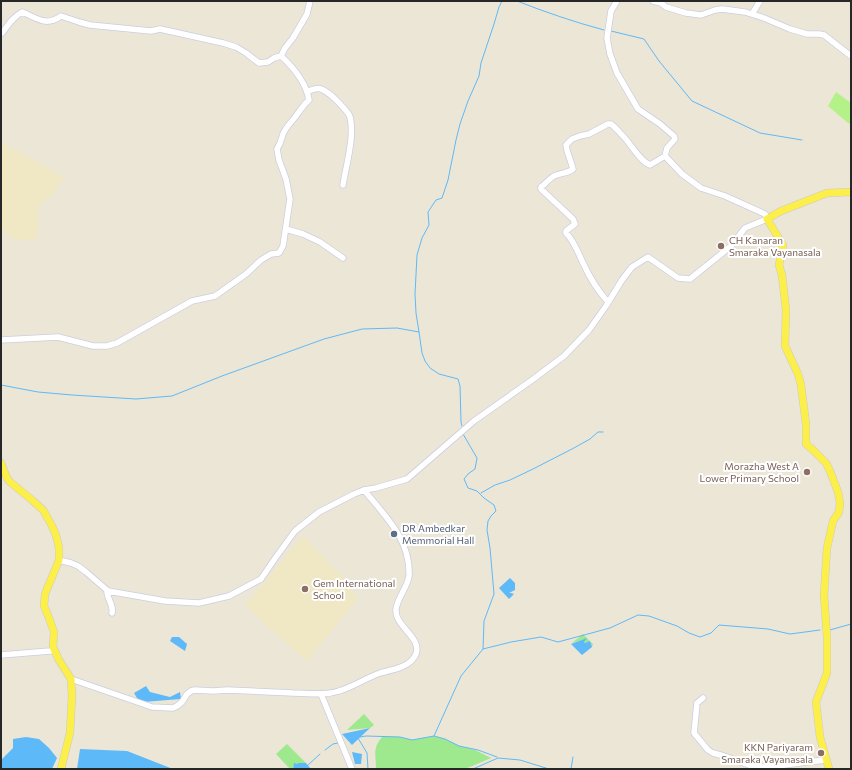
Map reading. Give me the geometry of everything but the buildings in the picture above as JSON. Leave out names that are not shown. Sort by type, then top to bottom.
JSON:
[{"type":"main road","points":[[829,769],[820,737],[816,702],[828,673],[824,595],[827,548],[833,521],[839,512],[840,503],[836,487],[826,463],[806,444],[806,424],[801,385],[798,374],[785,346],[786,310],[782,275],[779,265],[783,245],[767,218],[827,193],[851,192]]},
{"type":"main road","points":[[1,463],[10,482],[42,510],[56,535],[59,548],[59,560],[45,594],[44,606],[54,632],[54,650],[71,679],[72,696],[70,733],[61,769]]},
{"type":"street","points":[[1,32],[7,27],[14,17],[22,12],[45,22],[55,21],[61,16],[90,25],[151,30],[160,29],[223,43],[236,47],[259,63],[268,62],[281,56],[307,14],[310,1]]},
{"type":"street","points":[[608,302],[600,293],[583,264],[575,246],[566,233],[575,224],[573,219],[541,189],[541,187],[554,176],[563,172],[570,172],[573,169],[566,145],[572,139],[589,134],[608,124],[611,124],[625,138],[634,150],[650,165],[665,156],[667,148],[675,139],[674,136],[660,124],[638,109],[617,73],[610,54],[607,38],[611,11],[617,1]]},
{"type":"street","points":[[653,1],[686,13],[701,15],[722,9],[745,12],[807,34],[824,35],[851,56]]},
{"type":"street","points":[[752,14],[760,1]]},
{"type":"street","points":[[1,340],[58,337],[93,346],[107,346],[192,301],[215,296],[246,274],[261,260],[271,254],[279,253],[283,246],[290,198],[277,149],[287,127],[303,105],[309,100],[304,84],[291,66],[281,56]]},
{"type":"street","points":[[307,92],[315,88],[322,88],[332,96],[350,116],[352,134],[343,184]]},
{"type":"street","points":[[59,560],[78,566],[108,591],[165,601],[199,603],[229,596],[261,579],[295,531],[319,512],[364,490],[407,480],[474,421],[564,356],[589,330],[622,280],[632,268],[648,257],[678,278],[690,279],[731,246],[745,228],[767,218],[765,214],[744,204],[701,188],[682,174],[665,156]]},
{"type":"street","points":[[286,229],[303,234],[320,242],[343,258]]},
{"type":"street","points":[[71,679],[152,707],[173,708],[182,702],[187,694],[192,690],[321,694],[338,692],[373,676],[407,664],[417,653],[416,643],[401,624],[396,614],[396,607],[409,577],[408,553],[394,526],[364,490]]},
{"type":"street","points":[[107,590],[112,607],[112,613]]},
{"type":"street","points":[[1,655],[54,650]]},
{"type":"street","points":[[321,694],[352,769]]},
{"type":"street","points":[[703,698],[697,703],[694,733],[708,750],[713,753],[749,765],[760,767],[827,760]]},
{"type":"shaded area","points":[[1,142],[64,177],[55,192],[39,206],[37,239],[16,241],[1,229]]},
{"type":"shaded area","name":"Gem International School","points":[[303,536],[346,580],[358,599],[307,661],[245,605]]},
{"type":"green space","points":[[836,92],[851,103],[851,124],[828,106]]},
{"type":"green space","points":[[583,634],[590,641],[585,644],[584,641],[586,639],[572,643]]},
{"type":"green space","points":[[364,714],[374,725],[370,728],[347,730]]},
{"type":"green space","points":[[383,736],[400,737],[412,740],[434,736],[475,750],[491,758],[465,769],[376,769],[376,748]]},
{"type":"green space","points":[[287,744],[306,763],[293,766],[293,769],[290,769],[276,754]]},
{"type":"water","points":[[510,578],[515,583],[515,590],[509,592],[514,594],[509,599],[499,588]]},
{"type":"water","points":[[172,637],[179,637],[187,644],[185,651],[170,641]]},
{"type":"water","points":[[587,638],[584,642],[590,641],[592,647],[582,655],[571,644]]},
{"type":"water","points":[[146,686],[150,692],[170,697],[180,692],[181,699],[143,702],[137,698],[134,693]]},
{"type":"water","points":[[370,728],[352,745],[342,734]]},
{"type":"water","points":[[26,737],[39,739],[49,748],[57,758],[52,769],[1,769],[1,760],[13,748],[13,739]]},
{"type":"water","points":[[80,749],[127,751],[173,769],[77,769]]},
{"type":"water","points":[[352,752],[362,754],[361,764],[355,764]]},
{"type":"water","points":[[294,763],[306,763],[311,769],[293,769]]},
{"type":"waterway","points":[[462,426],[460,386],[458,379],[439,374],[430,368],[422,353],[416,313],[415,294],[417,255],[422,238],[429,225],[428,212],[436,200],[442,198],[448,180],[460,124],[479,76],[481,63],[502,1]]},
{"type":"waterway","points":[[517,1],[560,17],[604,30]]},
{"type":"waterway","points":[[611,31],[644,39],[659,61],[692,101],[760,133],[802,140]]},
{"type":"waterway","points":[[1,385],[38,392],[72,395],[136,399],[172,396],[324,339],[362,329],[397,328],[419,332]]},
{"type":"waterway","points":[[481,493],[572,449],[590,439],[598,432],[603,432]]},
{"type":"waterway","points":[[360,737],[400,737],[412,740],[434,736],[461,676],[483,649],[484,621],[494,594],[487,530],[488,521],[496,511],[494,505],[477,491],[468,488],[464,479],[475,469],[477,458],[463,434]]},
{"type":"waterway","points":[[483,649],[541,637],[558,642],[610,628],[638,615],[649,616],[677,626],[700,637],[711,633],[719,625],[768,629],[790,634],[820,630]]},
{"type":"waterway","points":[[830,630],[851,624]]},
{"type":"waterway","points":[[434,736],[445,739],[459,746],[478,750],[497,757]]},
{"type":"waterway","points":[[358,738],[367,753],[368,769]]},
{"type":"waterway","points":[[325,750],[333,744],[338,743]]},
{"type":"waterway","points":[[307,766],[320,754]]},
{"type":"waterway","points":[[571,769],[573,757]]},
{"type":"waterway","points":[[473,769],[498,758],[520,760],[549,769]]},
{"type":"place","name":"CH Kanaran Smaraka Vayanasala","points":[[721,246]]},
{"type":"place","name":"Morazha West A Lower Primary School","points":[[807,472]]},
{"type":"place","name":"DR Ambedkar Memmorial Hall","points":[[394,534]]},
{"type":"place","name":"Gem International School","points":[[305,589]]},
{"type":"place","name":"KKN Pariyaram Smaraka Vayanasala","points":[[821,753]]}]
